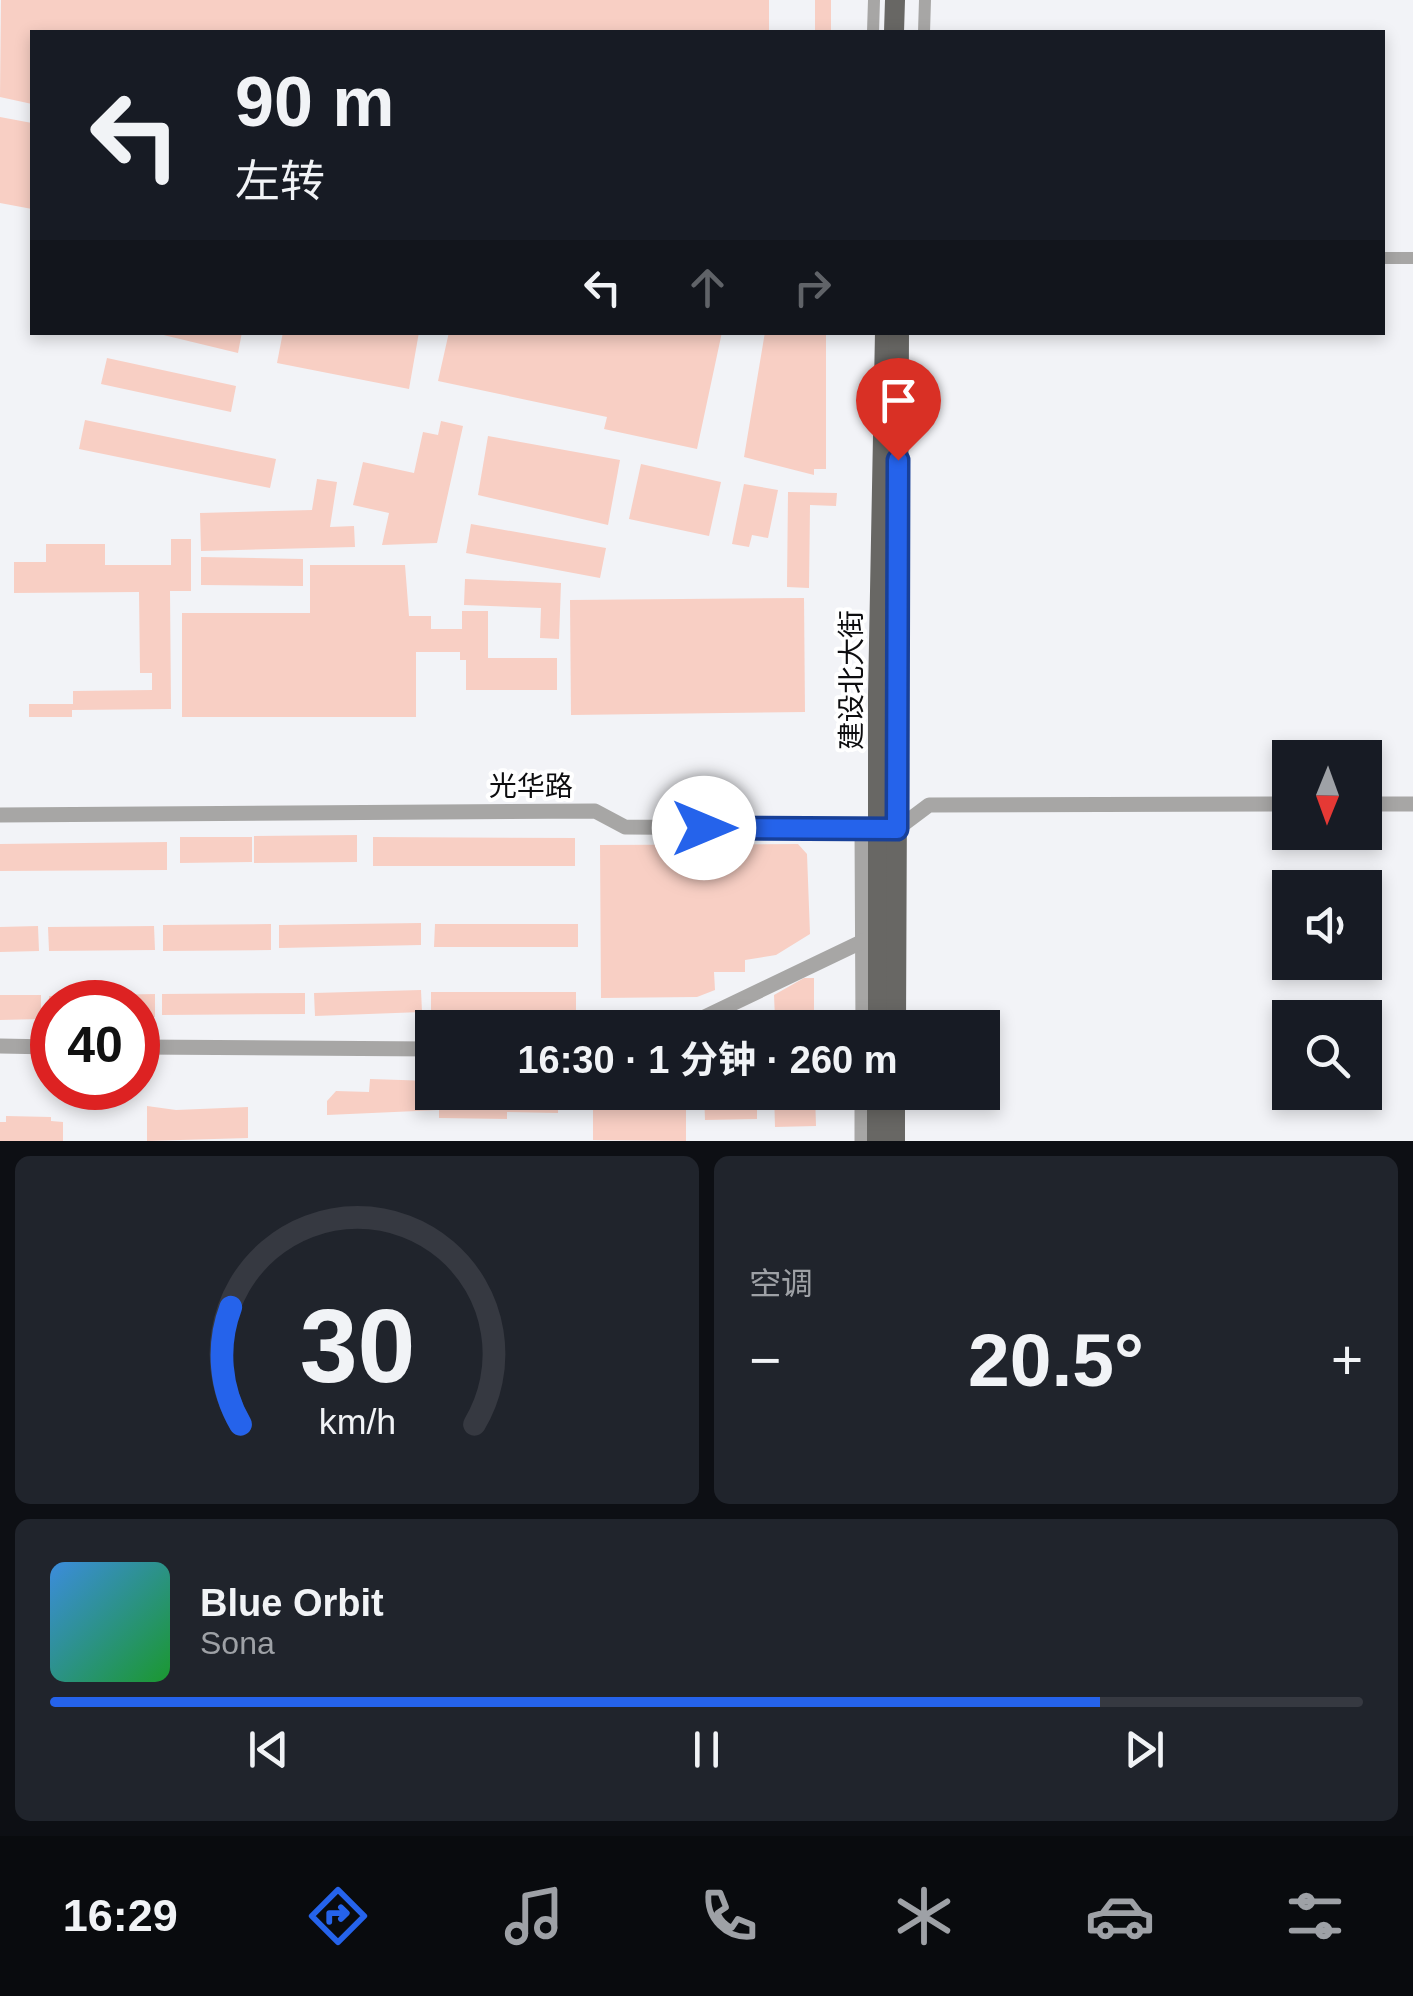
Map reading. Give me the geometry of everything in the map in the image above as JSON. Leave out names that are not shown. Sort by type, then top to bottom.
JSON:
[{"type":"main road","points":[[894,30],[899,0]]},
{"type":"main road","points":[[899,0],[902,30]]},
{"type":"main road","name":"建设北大街","points":[[876,1010],[870,938],[879,829],[891,388],[882,335]]},
{"type":"main road","points":[[891,388],[900,335]]},
{"type":"main road","points":[[879,829],[894,1010]]},
{"type":"main road","points":[[877,1110],[877,1141]]},
{"type":"main road","points":[[895,1110],[895,1141]]},
{"type":"street","points":[[874,0],[874,30]]},
{"type":"street","points":[[924,0],[924,30]]},
{"type":"street","points":[[1385,258],[1413,258]]},
{"type":"street","points":[[891,388],[908,335]]},
{"type":"street","name":"光华路","points":[[0,816],[595,811],[626,827],[879,829],[930,805],[1272,804]]},
{"type":"street","points":[[1382,804],[1413,804]]},
{"type":"street","points":[[719,1010],[870,938]]},
{"type":"street","points":[[864,1010],[870,938]]},
{"type":"street","points":[[0,1046],[30,1047]]},
{"type":"street","points":[[160,1047],[415,1049]]},
{"type":"street","points":[[862,1110],[862,1141]]},
{"type":"building","points":[[1,0],[769,0],[769,30],[30,30],[30,104],[0,97]]},
{"type":"building","points":[[815,0],[831,0],[831,30],[815,30]]},
{"type":"building","points":[[0,117],[30,123],[30,209],[0,203]]},
{"type":"building","points":[[163,335],[241,335],[238,353]]},
{"type":"building","points":[[282,335],[418,335],[409,389],[277,363]]},
{"type":"building","points":[[448,335],[721,335],[697,449],[604,429],[607,417],[438,381]]},
{"type":"building","points":[[764,335],[826,335],[826,469],[814,469],[814,475],[744,457]]},
{"type":"building","points":[[107,358],[236,386],[231,412],[101,384]]},
{"type":"building","points":[[85,420],[276,459],[270,488],[79,449]]},
{"type":"building","points":[[441,421],[463,426],[437,543],[382,545],[389,513],[353,505],[363,462],[414,473],[423,432],[438,435]]},
{"type":"building","points":[[488,436],[620,460],[608,525],[478,495]]},
{"type":"building","points":[[641,464],[721,482],[709,536],[629,519]]},
{"type":"building","points":[[317,479],[337,482],[330,527],[354,526],[355,547],[201,551],[200,513],[312,510]]},
{"type":"building","points":[[744,484],[778,490],[768,538],[752,535],[749,547],[732,544]]},
{"type":"building","points":[[788,492],[837,493],[836,506],[810,505],[809,588],[787,587]]},
{"type":"building","points":[[471,524],[606,548],[600,578],[466,553]]},
{"type":"building","points":[[171,539],[191,539],[191,591],[170,591],[171,709],[72,710],[72,717],[29,717],[29,704],[73,704],[73,691],[152,690],[152,673],[140,673],[139,592],[14,593],[14,562],[46,562],[46,544],[105,544],[105,565],[171,565]]},
{"type":"building","points":[[201,557],[303,559],[303,586],[201,585]]},
{"type":"building","points":[[310,565],[405,565],[409,616],[431,616],[431,629],[462,629],[462,611],[488,611],[488,658],[557,658],[557,690],[466,690],[466,660],[460,660],[460,652],[416,652],[416,717],[182,717],[182,613],[310,613]]},
{"type":"building","points":[[465,579],[561,583],[559,639],[540,638],[541,608],[464,605]]},
{"type":"building","points":[[804,598],[805,712],[571,715],[570,600]]},
{"type":"building","points":[[357,835],[357,862],[254,863],[254,836]]},
{"type":"building","points":[[180,837],[252,837],[252,862],[180,863]]},
{"type":"building","points":[[373,837],[575,838],[575,866],[373,866]]},
{"type":"building","points":[[167,842],[167,870],[0,871],[0,844]]},
{"type":"building","points":[[798,844],[807,854],[810,934],[776,955],[745,960],[745,972],[714,972],[715,990],[697,997],[601,998],[600,845]]},
{"type":"building","points":[[421,923],[421,945],[279,948],[279,925]]},
{"type":"building","points":[[271,924],[271,950],[163,951],[163,925]]},
{"type":"building","points":[[435,924],[578,924],[578,947],[434,947]]},
{"type":"building","points":[[38,926],[39,951],[0,952],[0,927]]},
{"type":"building","points":[[154,926],[155,950],[49,951],[48,927]]},
{"type":"building","points":[[804,978],[814,978],[814,1010],[775,1010],[774,995]]},
{"type":"building","points":[[421,990],[422,1010],[315,1016],[314,993]]},
{"type":"building","points":[[431,992],[576,992],[576,1010],[431,1010]]},
{"type":"building","points":[[305,993],[305,1014],[162,1015],[162,994]]},
{"type":"building","points":[[0,995],[30,995],[30,1019],[0,1020]]},
{"type":"building","points":[[370,1079],[415,1080],[415,1110],[439,1110],[327,1115],[327,1101],[336,1091],[369,1092]]},
{"type":"building","points":[[248,1107],[248,1138],[147,1141],[147,1110]]},
{"type":"building","points":[[439,1110],[558,1110],[507,1112],[507,1119],[439,1118]]},
{"type":"building","points":[[593,1110],[686,1110],[686,1141],[593,1140]]},
{"type":"building","points":[[705,1110],[757,1110],[757,1119],[705,1120]]},
{"type":"building","points":[[775,1110],[816,1110],[816,1126],[775,1127]]},
{"type":"building","points":[[6,1116],[51,1117],[51,1121],[63,1122],[63,1141],[0,1141],[0,1122],[6,1122]]},
{"type":"route","points":[[704,828],[897,829],[898,460]]}]
